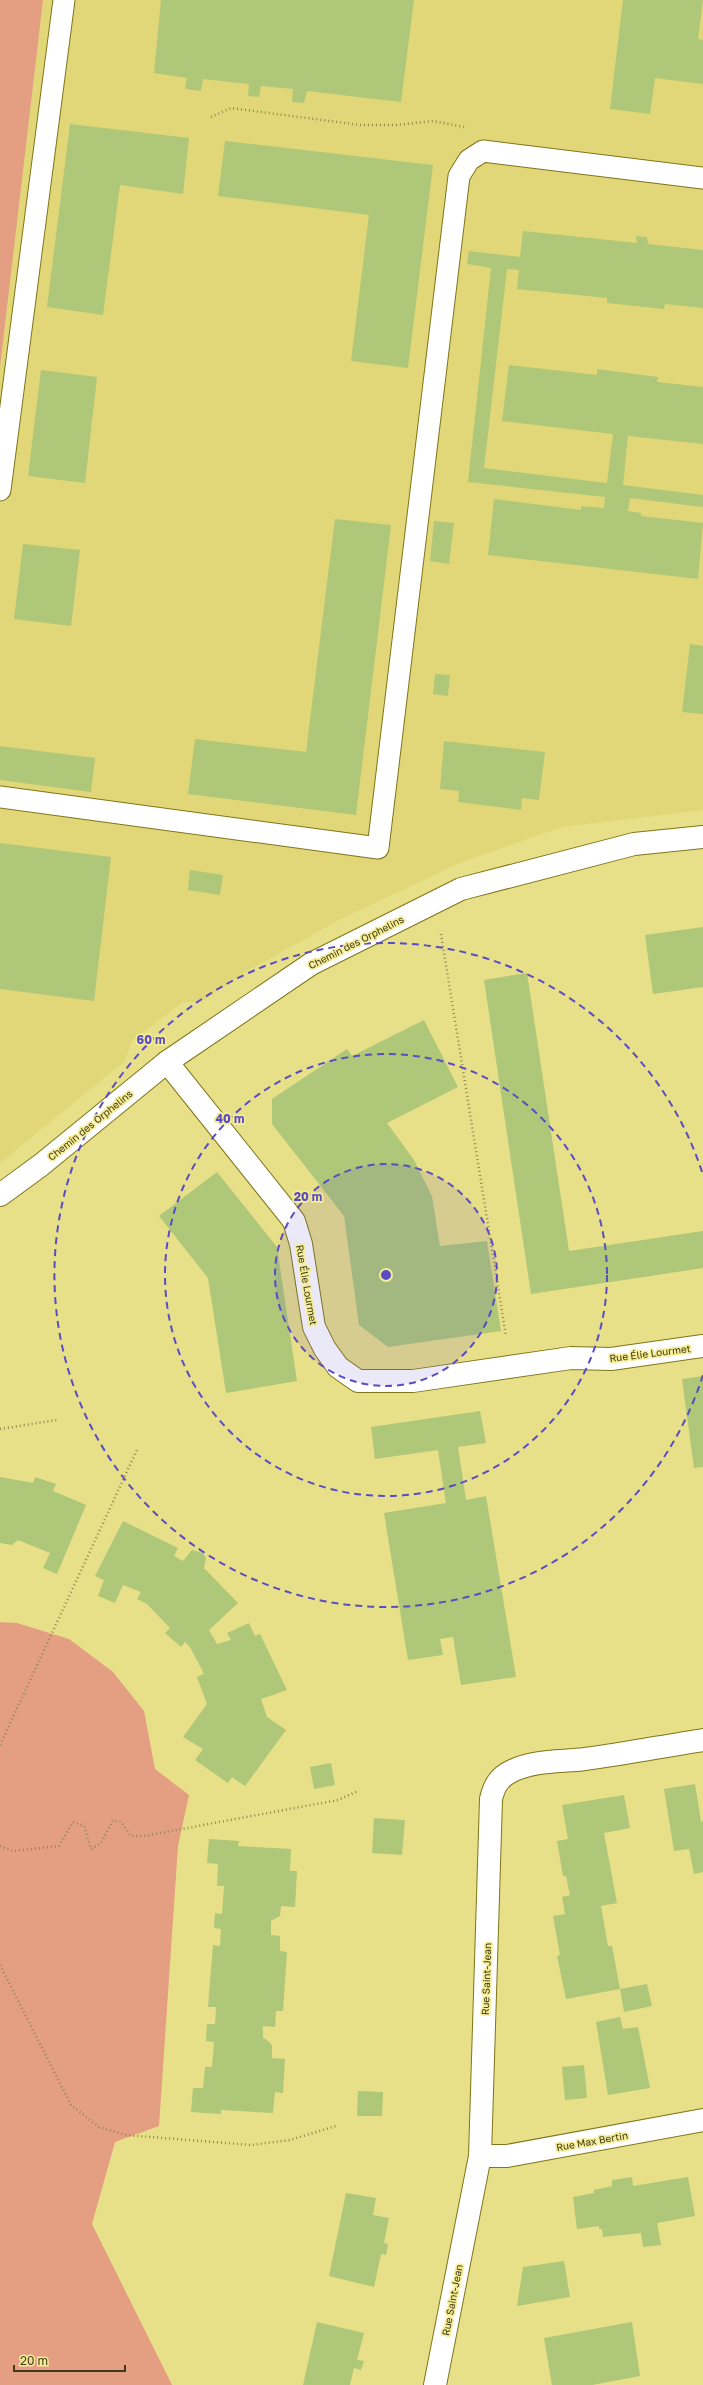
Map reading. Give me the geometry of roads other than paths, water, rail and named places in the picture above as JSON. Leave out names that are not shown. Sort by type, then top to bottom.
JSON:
[{"type":"street","name":"Chemin des Orphelins","points":[[0,1195],[41,1165],[167,1062],[312,964],[462,889],[634,844],[703,837]]},
{"type":"street","name":"Rue Élie Lourmet","points":[[167,1062],[294,1221],[301,1244],[314,1327],[325,1349],[338,1367],[358,1381],[379,1383],[413,1381],[571,1358],[612,1359],[703,1346]]},
{"type":"street","name":"Rue Saint-Jean","points":[[435,2385],[480,2145],[491,1799],[494,1787],[501,1778],[513,1770],[539,1763],[584,1759],[703,1740]]},
{"type":"street","name":"Rue Max Bertin","points":[[480,2145],[507,2156],[703,2120]]},
{"type":"lane","points":[[0,490],[64,0]]},
{"type":"lane","points":[[0,797],[378,848],[459,176],[469,160],[483,151],[703,178]]}]
